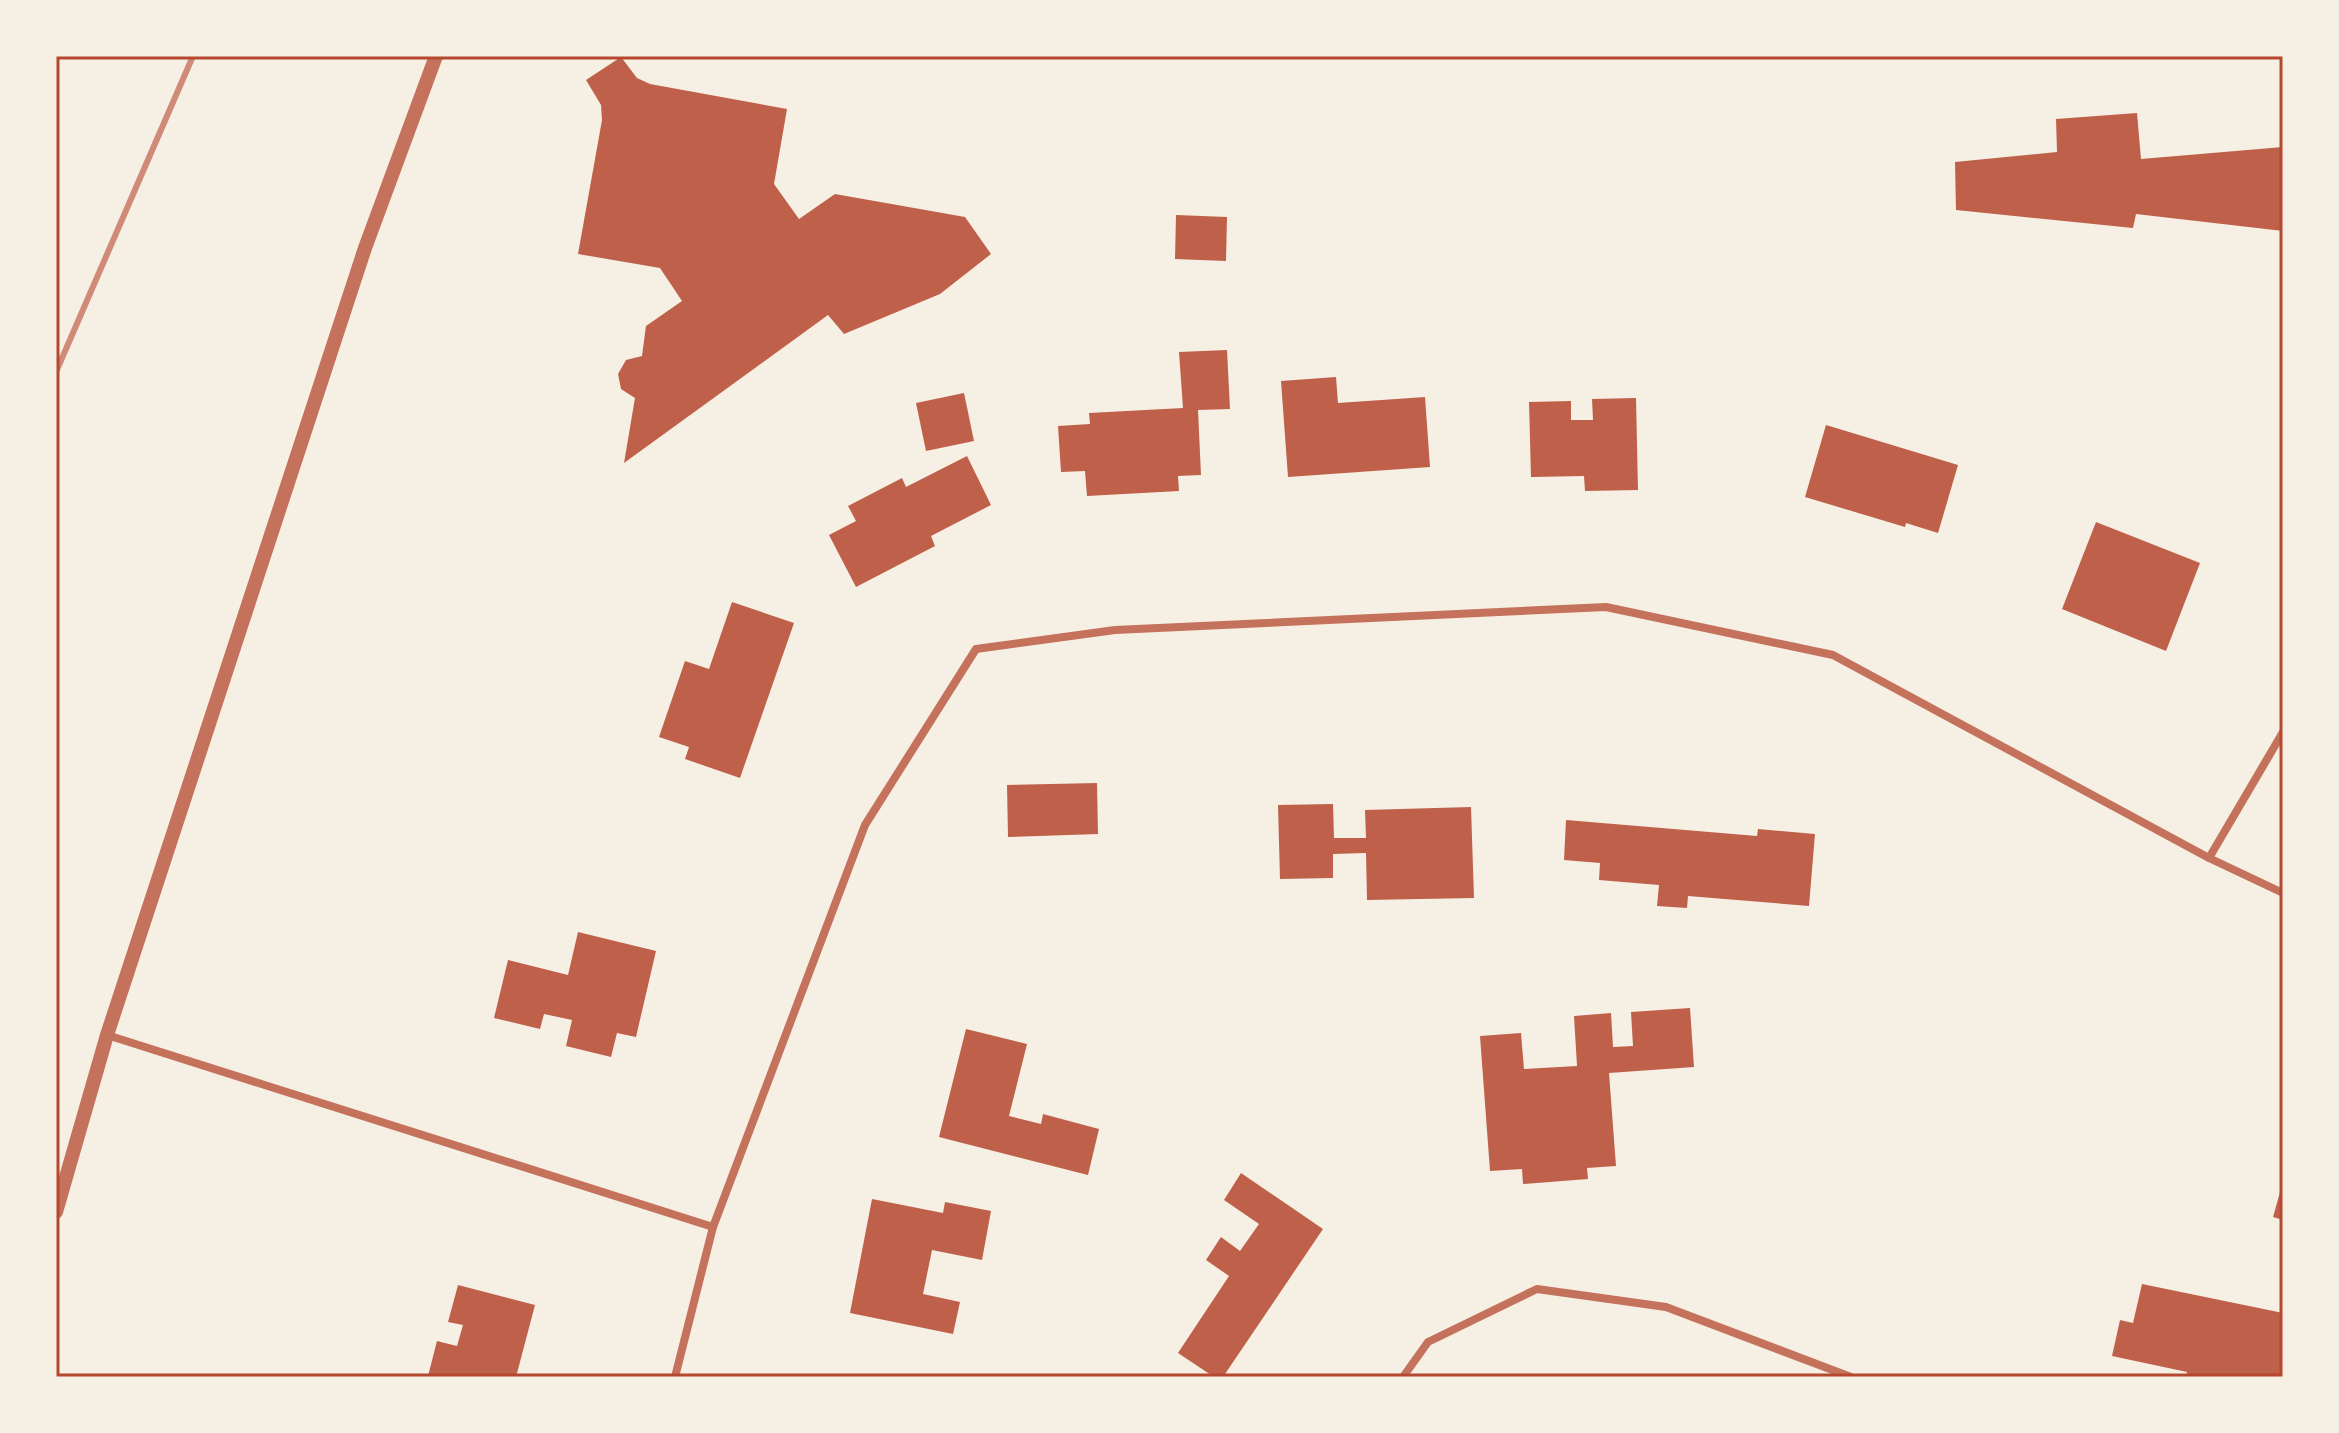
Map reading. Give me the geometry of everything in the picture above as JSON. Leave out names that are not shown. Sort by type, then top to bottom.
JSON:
[{"type":"street","points":[[56,1212],[107,1035],[365,248],[436,56]]},
{"type":"street","points":[[675,1377],[713,1227],[865,825],[976,649],[1115,630],[1606,607],[1833,655],[2209,858],[2283,893]]},
{"type":"street","points":[[2209,858],[2283,732]]},
{"type":"street","points":[[107,1035],[713,1227]]},
{"type":"street","points":[[1403,1377],[1428,1342],[1537,1289],[1666,1307],[1851,1377]]},
{"type":"building","points":[[621,57],[637,78],[650,84],[787,109],[774,184],[799,219],[835,194],[965,217],[991,254],[940,294],[844,334],[828,315],[624,463],[635,398],[621,389],[618,374],[626,360],[642,356],[646,326],[682,301],[660,268],[578,254],[602,120],[601,105],[586,80]]},
{"type":"building","points":[[2137,113],[2141,159],[2283,147],[2283,231],[2136,214],[2133,228],[1956,210],[1955,162],[2057,152],[2056,119]]},
{"type":"building","points":[[1176,215],[1227,217],[1226,261],[1175,259]]},
{"type":"building","points":[[1227,350],[1230,409],[1198,410],[1201,475],[1178,476],[1179,491],[1087,496],[1085,471],[1061,472],[1058,426],[1090,424],[1089,413],[1183,408],[1179,352]]},
{"type":"building","points":[[1336,377],[1338,403],[1425,397],[1430,467],[1288,477],[1281,381]]},
{"type":"building","points":[[964,393],[974,441],[926,451],[916,403]]},
{"type":"building","points":[[1636,398],[1638,490],[1585,491],[1584,476],[1531,477],[1529,402],[1571,401],[1571,420],[1593,420],[1592,399]]},
{"type":"building","points":[[1826,425],[1958,465],[1938,533],[1906,523],[1905,527],[1805,497]]},
{"type":"building","points":[[967,456],[991,505],[931,536],[935,546],[856,587],[829,535],[856,521],[848,506],[902,478],[906,487]]},
{"type":"building","points":[[2096,522],[2200,563],[2166,651],[2062,609]]},
{"type":"building","points":[[732,602],[794,623],[740,778],[685,759],[689,747],[659,737],[685,661],[709,669]]},
{"type":"building","points":[[1097,783],[1098,834],[1008,837],[1007,785]]},
{"type":"building","points":[[1333,804],[1334,838],[1366,838],[1365,810],[1471,807],[1474,898],[1367,900],[1366,853],[1333,854],[1333,878],[1280,879],[1278,805]]},
{"type":"building","points":[[1566,820],[1757,836],[1758,829],[1815,834],[1809,906],[1688,896],[1687,908],[1657,906],[1659,885],[1599,880],[1600,863],[1564,860]]},
{"type":"building","points":[[578,932],[656,951],[636,1037],[617,1033],[611,1057],[566,1046],[572,1020],[544,1014],[540,1029],[494,1018],[508,960],[568,975]]},
{"type":"building","points":[[1690,1008],[1694,1067],[1609,1073],[1616,1166],[1587,1168],[1588,1179],[1523,1184],[1522,1169],[1490,1171],[1480,1036],[1521,1033],[1524,1069],[1577,1066],[1574,1016],[1611,1013],[1613,1047],[1633,1046],[1631,1012]]},
{"type":"building","points":[[966,1029],[1027,1044],[1009,1116],[1041,1124],[1043,1114],[1099,1129],[1088,1175],[939,1137]]},
{"type":"building","points":[[1241,1173],[1323,1229],[1223,1377],[1214,1377],[1178,1353],[1229,1276],[1206,1260],[1221,1237],[1240,1251],[1259,1224],[1224,1200]]},
{"type":"building","points":[[2283,1185],[2283,1220],[2273,1217]]},
{"type":"building","points":[[872,1199],[943,1213],[945,1202],[991,1211],[982,1260],[932,1250],[923,1294],[960,1302],[953,1334],[850,1313]]},
{"type":"building","points":[[2142,1284],[2283,1313],[2283,1377],[2186,1377],[2187,1372],[2112,1356],[2120,1320],[2133,1323]]},
{"type":"building","points":[[458,1285],[535,1305],[516,1377],[428,1376],[437,1341],[457,1346],[463,1325],[448,1322]]},
{"type":"railway","points":[[56,372],[193,56]]}]
